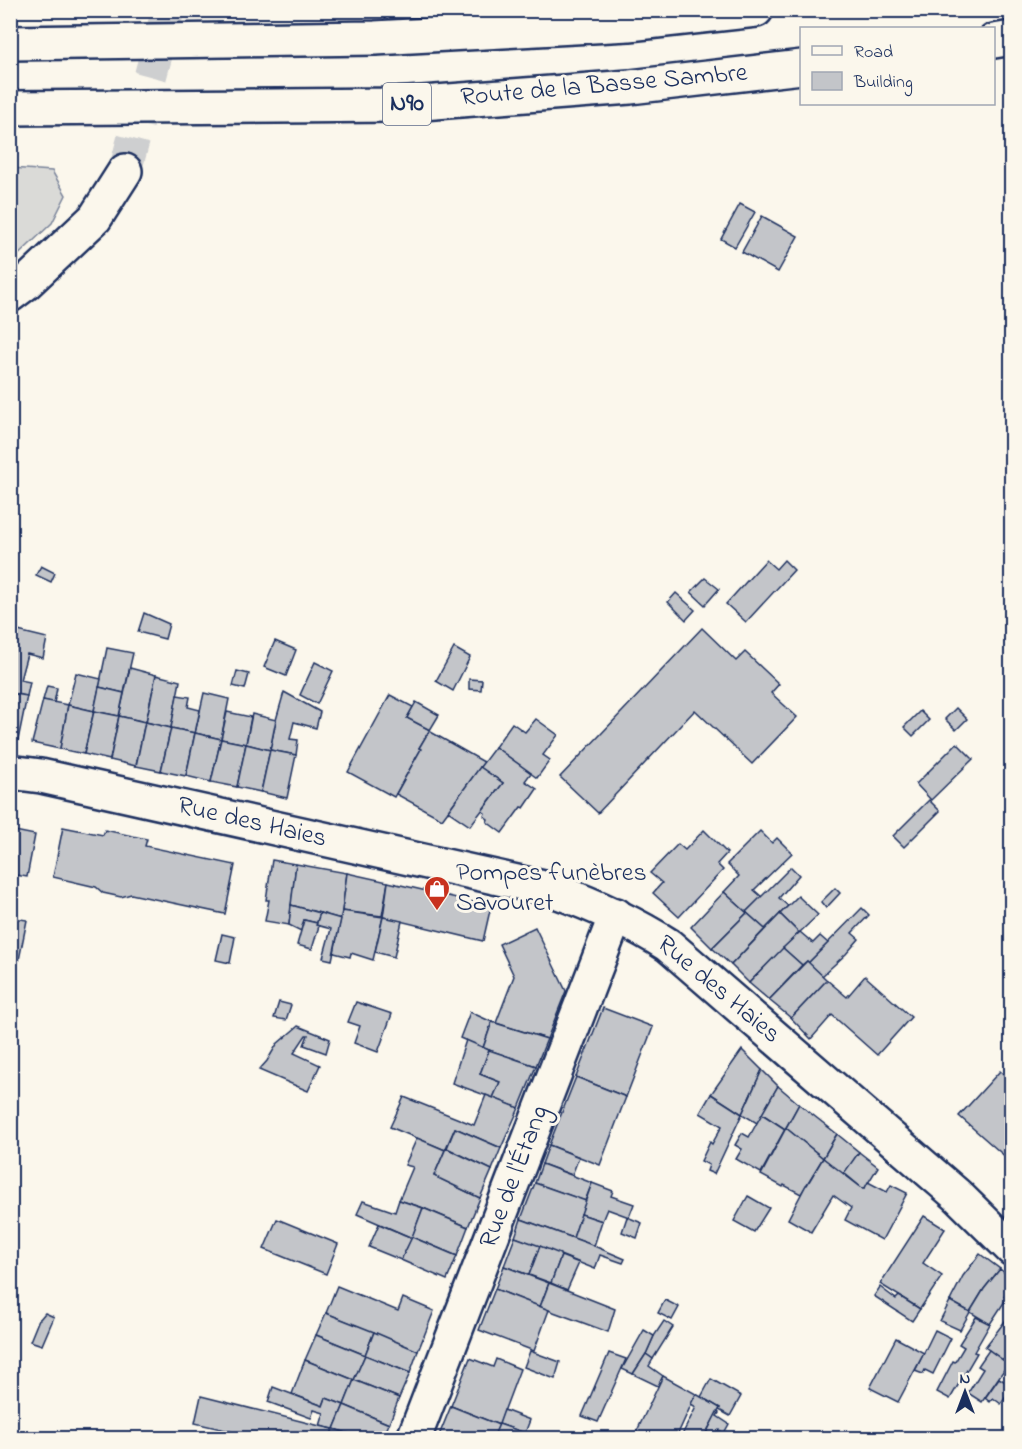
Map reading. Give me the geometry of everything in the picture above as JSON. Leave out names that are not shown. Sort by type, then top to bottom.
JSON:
[{"type":"main road","points":[[10,43],[375,38],[628,24],[756,10]]},
{"type":"main road","points":[[995,41],[1011,38]]},
{"type":"main road","name":"Route de la Basse Sambre","points":[[10,108],[396,105],[630,87],[800,68]]},
{"type":"main road","points":[[10,295],[26,283],[95,218],[125,171]]},
{"type":"main road","name":"Rue des Haies","points":[[10,772],[41,776],[553,890],[616,915],[668,945],[957,1195],[1011,1249]]},
{"type":"main road","name":"Rue de l'Étang","points":[[414,1438],[616,915]]},
{"type":"shaded area","points":[[11,168],[52,171],[66,195],[52,223],[11,262]]},
{"type":"building","points":[[740,204],[755,212],[735,247],[721,239]]},
{"type":"building","points":[[762,216],[798,236],[778,272],[742,252]]},
{"type":"building","points":[[766,560],[776,569],[784,560],[794,570],[746,622],[726,604]]},
{"type":"building","points":[[41,566],[55,573],[51,582],[36,575]]},
{"type":"building","points":[[705,578],[719,589],[705,605],[691,592]]},
{"type":"building","points":[[676,593],[695,610],[686,620],[668,602]]},
{"type":"building","points":[[144,613],[169,624],[165,639],[138,632]]},
{"type":"building","points":[[702,628],[736,661],[745,652],[779,684],[771,693],[797,717],[752,764],[695,710],[598,813],[560,777]]},
{"type":"building","points":[[14,630],[47,638],[43,658],[27,654],[20,680],[30,682],[27,696],[10,693],[10,645]]},
{"type":"building","points":[[275,641],[296,650],[286,676],[264,667]]},
{"type":"building","points":[[107,648],[133,653],[124,693],[99,687]]},
{"type":"building","points":[[454,648],[470,657],[453,691],[436,681]]},
{"type":"building","points":[[315,662],[333,671],[317,704],[300,695]]},
{"type":"building","points":[[130,668],[156,675],[146,722],[119,716]]},
{"type":"building","points":[[237,671],[249,674],[245,689],[233,686]]},
{"type":"building","points":[[76,673],[101,679],[94,711],[68,705]]},
{"type":"building","points":[[156,675],[180,681],[171,728],[146,722]]},
{"type":"building","points":[[469,679],[482,680],[481,690],[469,689]]},
{"type":"building","points":[[47,686],[57,688],[54,703],[43,700]]},
{"type":"building","points":[[99,687],[124,693],[119,716],[94,711]]},
{"type":"building","points":[[284,692],[320,712],[316,728],[294,722],[290,739],[298,740],[296,755],[270,750]]},
{"type":"building","points":[[10,693],[27,696],[18,740],[10,738]]},
{"type":"building","points":[[204,693],[229,699],[221,739],[195,733]]},
{"type":"building","points":[[177,695],[190,697],[188,707],[200,710],[195,733],[171,728]]},
{"type":"building","points":[[390,695],[413,707],[407,718],[430,730],[394,797],[348,772]]},
{"type":"building","points":[[43,700],[68,705],[60,749],[32,743]]},
{"type":"building","points":[[416,702],[439,715],[430,730],[407,718]]},
{"type":"building","points":[[68,705],[94,711],[84,754],[60,749]]},
{"type":"building","points":[[956,708],[967,719],[956,730],[945,719]]},
{"type":"building","points":[[94,711],[119,716],[110,760],[84,754]]},
{"type":"building","points":[[920,711],[929,720],[913,736],[904,727]]},
{"type":"building","points":[[227,712],[251,717],[246,744],[221,739]]},
{"type":"building","points":[[252,714],[276,720],[270,750],[246,744]]},
{"type":"building","points":[[119,716],[145,722],[136,766],[110,760]]},
{"type":"building","points":[[536,719],[558,735],[543,755],[550,760],[537,778],[495,747],[512,723],[525,732]]},
{"type":"building","points":[[145,722],[171,728],[161,771],[136,766]]},
{"type":"building","points":[[171,728],[195,733],[186,776],[161,771]]},
{"type":"building","points":[[429,731],[484,762],[442,819],[396,794]]},
{"type":"building","points":[[195,733],[221,739],[211,782],[186,776]]},
{"type":"building","points":[[221,739],[246,744],[237,787],[211,782]]},
{"type":"building","points":[[957,743],[973,759],[931,800],[916,784]]},
{"type":"building","points":[[246,744],[270,750],[261,792],[237,787]]},
{"type":"building","points":[[495,747],[531,773],[525,781],[537,789],[502,833],[487,822],[488,819],[482,811],[503,783],[480,767]]},
{"type":"building","points":[[270,750],[296,755],[287,798],[261,792]]},
{"type":"building","points":[[480,767],[503,783],[470,826],[448,811]]},
{"type":"building","points":[[929,800],[940,811],[904,847],[893,836]]},
{"type":"building","points":[[63,827],[103,835],[105,830],[147,839],[145,846],[235,865],[225,914],[131,894],[121,897],[103,893],[96,887],[53,877]]},
{"type":"building","points":[[10,830],[35,835],[27,877],[10,874]]},
{"type":"building","points":[[704,830],[727,853],[717,864],[723,870],[679,917],[653,893],[662,883],[650,873],[678,844],[685,850]]},
{"type":"building","points":[[760,831],[772,843],[777,838],[792,853],[754,890],[762,897],[746,912],[724,892],[739,876],[727,864]]},
{"type":"building","points":[[272,860],[296,864],[289,925],[265,921]]},
{"type":"building","points":[[296,864],[347,873],[341,919],[291,905]]},
{"type":"building","points":[[791,867],[799,875],[779,898],[788,906],[765,929],[746,912]]},
{"type":"building","points":[[347,873],[388,882],[382,916],[342,911]]},
{"type":"building","name":"Pompes funèbres Savouret","points":[[388,882],[491,906],[483,941],[383,917]]},
{"type":"building","points":[[835,888],[840,893],[826,908],[821,902]]},
{"type":"building","points":[[724,892],[747,913],[712,948],[691,927]]},
{"type":"building","points":[[798,896],[818,915],[799,933],[780,914]]},
{"type":"building","points":[[291,905],[320,913],[317,923],[304,920],[301,931],[289,925]]},
{"type":"building","points":[[862,908],[869,915],[852,933],[859,939],[822,976],[808,963]]},
{"type":"building","points":[[342,911],[383,917],[373,960],[351,953],[350,957],[334,953]]},
{"type":"building","points":[[320,913],[341,919],[332,960],[323,958],[331,929],[316,925]]},
{"type":"building","points":[[747,913],[765,929],[731,965],[712,948]]},
{"type":"building","points":[[780,914],[799,933],[749,983],[731,965]]},
{"type":"building","points":[[383,917],[402,921],[394,957],[375,952]]},
{"type":"building","points":[[14,918],[27,920],[19,960],[10,953],[10,930]]},
{"type":"building","points":[[304,920],[317,923],[316,925],[319,926],[312,949],[297,945]]},
{"type":"building","points":[[535,927],[566,991],[547,1039],[496,1023],[514,976],[499,944]]},
{"type":"building","points":[[800,932],[813,943],[820,936],[828,943],[808,963],[807,961],[802,965],[783,948]]},
{"type":"building","points":[[222,934],[235,937],[230,963],[216,960]]},
{"type":"building","points":[[783,948],[802,965],[769,1000],[749,983]]},
{"type":"building","points":[[807,961],[827,980],[791,1018],[769,1000]]},
{"type":"building","points":[[865,976],[911,1017],[877,1055],[832,1015],[811,1039],[791,1018],[827,980],[847,997]]},
{"type":"building","points":[[279,1002],[291,1005],[286,1020],[274,1018]]},
{"type":"building","points":[[356,1002],[392,1014],[378,1052],[354,1043],[360,1026],[348,1022]]},
{"type":"building","points":[[603,1008],[653,1027],[626,1097],[576,1077]]},
{"type":"building","points":[[470,1012],[492,1022],[483,1048],[460,1038]]},
{"type":"building","points":[[492,1022],[547,1039],[536,1066],[483,1048]]},
{"type":"building","points":[[298,1026],[330,1039],[326,1053],[304,1045],[308,1035],[306,1035],[294,1053],[320,1065],[308,1091],[259,1070],[277,1044]]},
{"type":"building","points":[[466,1040],[489,1050],[480,1074],[500,1082],[493,1098],[452,1083]]},
{"type":"building","points":[[489,1050],[536,1066],[519,1108],[493,1098],[500,1082],[480,1074]]},
{"type":"building","points":[[742,1050],[762,1070],[742,1114],[711,1094]]},
{"type":"building","points":[[762,1070],[778,1086],[757,1123],[742,1114]]},
{"type":"building","points":[[1000,1071],[1012,1081],[1012,1155],[1008,1159],[959,1116]]},
{"type":"building","points":[[576,1077],[626,1097],[600,1165],[549,1145]]},
{"type":"building","points":[[778,1086],[799,1104],[785,1129],[762,1114]]},
{"type":"building","points":[[711,1094],[742,1114],[714,1174],[707,1171],[709,1165],[701,1161],[710,1142],[712,1144],[722,1126],[700,1113]]},
{"type":"building","points":[[486,1095],[519,1108],[501,1148],[455,1128],[445,1150],[390,1127],[404,1097],[474,1125]]},
{"type":"building","points":[[799,1104],[837,1134],[823,1158],[786,1128]]},
{"type":"building","points":[[762,1114],[785,1129],[761,1173],[736,1159],[742,1149],[735,1145],[742,1133],[749,1137]]},
{"type":"building","points":[[455,1128],[501,1148],[492,1170],[447,1148]]},
{"type":"building","points":[[786,1128],[823,1158],[801,1194],[761,1175]]},
{"type":"building","points":[[837,1134],[859,1152],[844,1175],[823,1158]]},
{"type":"building","points":[[417,1138],[445,1150],[434,1176],[480,1198],[468,1227],[399,1200],[413,1167],[405,1165]]},
{"type":"building","points":[[549,1145],[579,1157],[572,1175],[542,1164]]},
{"type":"building","points":[[446,1148],[492,1170],[480,1198],[434,1176]]},
{"type":"building","points":[[859,1152],[878,1167],[865,1188],[844,1173]]},
{"type":"building","points":[[823,1158],[862,1188],[865,1188],[868,1182],[887,1192],[891,1185],[907,1193],[882,1240],[845,1220],[851,1208],[833,1195],[811,1232],[788,1219]]},
{"type":"building","points":[[542,1164],[592,1183],[585,1201],[535,1183]]},
{"type":"building","points":[[535,1183],[586,1201],[573,1238],[521,1219]]},
{"type":"building","points":[[592,1183],[613,1191],[611,1196],[634,1204],[629,1217],[607,1209],[602,1221],[581,1214]]},
{"type":"building","points":[[748,1196],[769,1208],[754,1232],[734,1221]]},
{"type":"building","points":[[399,1200],[423,1208],[412,1238],[357,1214],[363,1201],[395,1212]]},
{"type":"building","points":[[423,1208],[468,1227],[457,1256],[412,1237]]},
{"type":"building","points":[[581,1214],[602,1221],[594,1246],[573,1238]]},
{"type":"building","points":[[924,1216],[945,1229],[923,1263],[942,1276],[920,1309],[880,1284]]},
{"type":"building","points":[[627,1217],[642,1223],[637,1238],[622,1232]]},
{"type":"building","points":[[277,1219],[338,1244],[326,1274],[264,1249]]},
{"type":"building","points":[[521,1219],[625,1259],[623,1263],[600,1255],[595,1269],[515,1237]]},
{"type":"building","points":[[379,1224],[412,1238],[401,1260],[369,1247]]},
{"type":"building","points":[[412,1237],[457,1256],[447,1280],[401,1260]]},
{"type":"building","points":[[515,1237],[540,1246],[529,1275],[504,1266]]},
{"type":"building","points":[[540,1246],[561,1256],[551,1283],[529,1275]]},
{"type":"building","points":[[980,1254],[1000,1269],[970,1312],[950,1301],[963,1276]]},
{"type":"building","points":[[561,1256],[579,1263],[567,1290],[551,1283]]},
{"type":"building","points":[[504,1266],[549,1283],[540,1307],[495,1289]]},
{"type":"building","points":[[1000,1269],[1012,1279],[1012,1287],[1004,1296],[1007,1298],[990,1324],[970,1312]]},
{"type":"building","points":[[549,1283],[615,1309],[608,1332],[540,1307]]},
{"type":"building","points":[[337,1286],[398,1311],[403,1298],[434,1311],[418,1351],[326,1313]]},
{"type":"building","points":[[880,1287],[896,1299],[899,1296],[920,1309],[912,1321],[874,1296]]},
{"type":"building","points":[[495,1289],[549,1310],[534,1351],[479,1330]]},
{"type":"building","points":[[665,1300],[679,1307],[672,1320],[658,1313]]},
{"type":"building","points":[[950,1301],[970,1312],[960,1330],[940,1321]]},
{"type":"building","points":[[1012,1312],[1012,1359],[1008,1364],[985,1347]]},
{"type":"building","points":[[45,1313],[54,1317],[42,1345],[30,1341],[39,1319]]},
{"type":"building","points":[[326,1313],[374,1332],[365,1355],[316,1335]]},
{"type":"building","points":[[976,1317],[990,1324],[974,1352],[977,1353],[950,1399],[937,1392],[953,1361],[955,1362],[964,1347],[959,1344]]},
{"type":"building","points":[[664,1321],[673,1327],[653,1359],[646,1354]]},
{"type":"building","points":[[644,1330],[654,1336],[633,1374],[622,1369]]},
{"type":"building","points":[[935,1330],[951,1338],[933,1374],[925,1370],[923,1374],[915,1371]]},
{"type":"building","points":[[374,1332],[418,1351],[410,1373],[365,1355]]},
{"type":"building","points":[[316,1335],[365,1355],[354,1380],[305,1360]]},
{"type":"building","points":[[896,1338],[924,1353],[898,1402],[870,1388]]},
{"type":"building","points":[[989,1350],[1008,1364],[982,1402],[968,1393],[983,1369],[978,1366]]},
{"type":"building","points":[[530,1351],[560,1362],[555,1379],[524,1367]]},
{"type":"building","points":[[609,1353],[626,1359],[598,1422],[582,1416]]},
{"type":"building","points":[[646,1354],[653,1359],[649,1366],[663,1376],[658,1386],[633,1374]]},
{"type":"building","points":[[365,1355],[410,1373],[399,1398],[354,1380]]},
{"type":"building","points":[[470,1358],[493,1367],[496,1359],[520,1369],[499,1425],[451,1406]]},
{"type":"building","points":[[305,1360],[354,1380],[344,1405],[326,1398],[323,1406],[292,1394]]},
{"type":"building","points":[[663,1376],[696,1394],[676,1438],[642,1438],[635,1435]]},
{"type":"building","points":[[999,1378],[1012,1386],[1001,1404],[993,1398],[990,1402],[985,1398]]},
{"type":"building","points":[[711,1379],[741,1396],[730,1416],[701,1397]]},
{"type":"building","points":[[354,1380],[399,1398],[389,1424],[344,1405]]},
{"type":"building","points":[[273,1387],[323,1406],[326,1398],[344,1405],[334,1429],[320,1426],[324,1413],[314,1410],[311,1418],[268,1402]]},
{"type":"building","points":[[696,1394],[720,1408],[703,1438],[689,1438],[682,1435],[696,1407],[691,1404]]},
{"type":"building","points":[[201,1396],[333,1429],[330,1438],[233,1436],[234,1432],[195,1423]]},
{"type":"building","points":[[344,1405],[389,1424],[383,1438],[363,1438],[334,1429]]},
{"type":"building","points":[[451,1406],[499,1425],[493,1438],[438,1438]]},
{"type":"building","points":[[504,1410],[530,1420],[525,1433],[499,1424]]},
{"type":"building","points":[[717,1412],[719,1413],[717,1416],[729,1424],[724,1433],[719,1430],[713,1438],[709,1438],[705,1436]]},
{"type":"building","points":[[499,1424],[525,1433],[537,1438],[493,1438]]},
{"type":"building","points":[[334,1429],[363,1438],[330,1438]]},
{"type":"tunnel","points":[[125,171],[168,10]]},
{"type":"place","name":"Pompes funèbres Savouret","points":[[437,912]]}]
